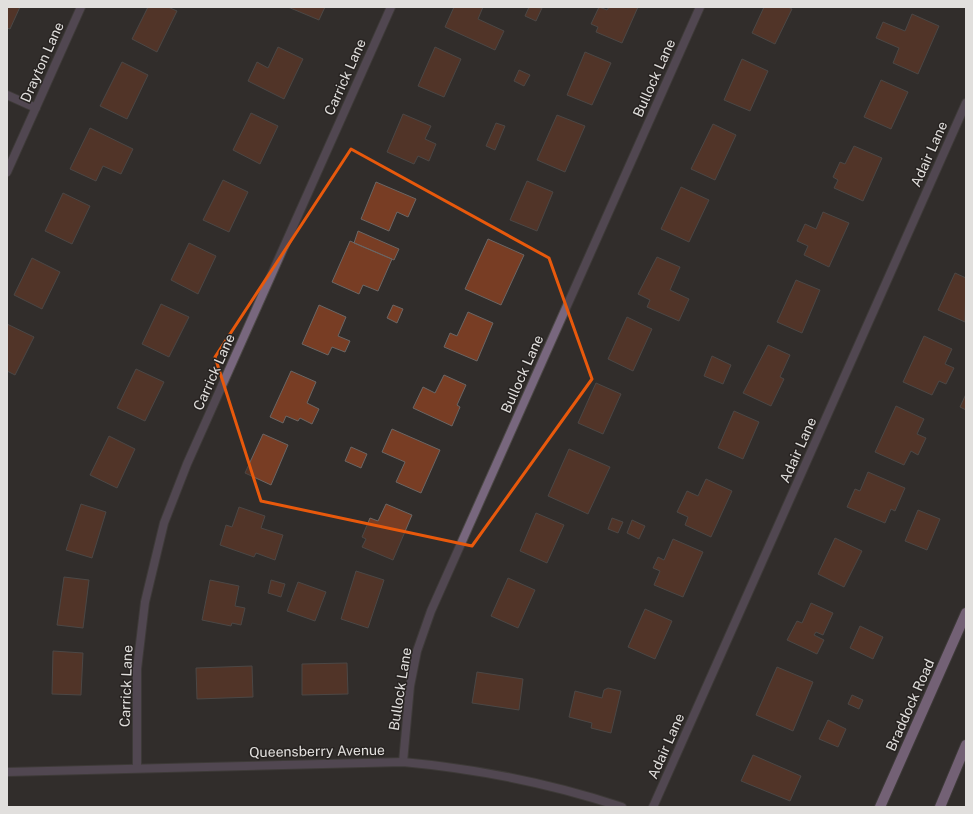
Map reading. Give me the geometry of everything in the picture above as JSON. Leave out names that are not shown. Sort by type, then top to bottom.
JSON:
[{"type":"main road","name":"Braddock Road","points":[[880,807],[966,613]]},
{"type":"main road","points":[[941,807],[944,795],[966,745]]},
{"type":"street","name":"Drayton Lane","points":[[7,172],[80,7]]},
{"type":"street","name":"Carrick Lane","points":[[137,768],[138,661],[145,602],[164,524],[187,464],[391,7]]},
{"type":"street","name":"Bullock Lane","points":[[403,762],[410,686],[417,651],[431,611],[700,7]]},
{"type":"street","points":[[7,95],[36,108]]},
{"type":"street","name":"Adair Lane","points":[[653,807],[966,103]]},
{"type":"street","name":"Queensberry Avenue","points":[[7,772],[403,762],[458,767],[523,779],[587,795],[622,807]]},
{"type":"highlighted area","points":[[351,149],[549,258],[592,379],[472,546],[261,501],[215,357]]},
{"type":"building","points":[[7,7],[20,7],[10,29],[7,28]]},
{"type":"building","points":[[148,7],[168,7],[177,11],[157,52],[132,39]]},
{"type":"building","points":[[288,7],[325,7],[319,20]]},
{"type":"building","points":[[454,7],[483,7],[478,19],[504,31],[495,50],[445,27]]},
{"type":"building","points":[[529,7],[542,8],[536,21],[525,16]]},
{"type":"building","points":[[599,7],[607,10],[609,7],[638,7],[622,43],[596,32],[598,27],[591,24]]},
{"type":"building","points":[[764,7],[788,7],[792,9],[775,44],[752,33]]},
{"type":"building","points":[[912,14],[939,26],[918,74],[893,63],[899,48],[876,38],[883,22],[905,31]]},
{"type":"building","points":[[278,47],[303,59],[284,99],[248,81],[257,62],[268,68]]},
{"type":"building","points":[[435,47],[461,59],[444,97],[418,86]]},
{"type":"building","points":[[585,52],[611,63],[592,105],[567,95]]},
{"type":"building","points":[[742,59],[768,71],[750,111],[724,100]]},
{"type":"building","points":[[122,62],[148,75],[127,119],[100,106]]},
{"type":"building","points":[[519,70],[530,75],[524,86],[514,81]]},
{"type":"building","points":[[881,80],[908,92],[891,129],[864,117]]},
{"type":"building","points":[[251,113],[278,126],[260,164],[233,150]]},
{"type":"building","points":[[403,114],[431,126],[425,139],[436,144],[429,161],[418,156],[414,164],[387,152]]},
{"type":"building","points":[[557,115],[585,126],[565,172],[537,160]]},
{"type":"building","points":[[496,123],[505,126],[495,150],[486,146]]},
{"type":"building","points":[[713,124],[736,135],[715,180],[691,169]]},
{"type":"building","points":[[90,128],[133,149],[121,174],[103,166],[96,181],[70,169]]},
{"type":"building","points":[[854,146],[882,158],[863,201],[834,188],[838,180],[833,177],[840,162],[845,164]]},
{"type":"building","points":[[223,180],[248,192],[229,232],[203,220]]},
{"type":"building","points":[[527,181],[553,192],[537,231],[510,220]]},
{"type":"building","points":[[376,182],[416,199],[408,217],[397,212],[389,231],[361,219]]},
{"type":"building","points":[[681,187],[709,200],[689,242],[661,229]]},
{"type":"building","points":[[63,193],[90,206],[72,244],[45,231]]},
{"type":"building","points":[[823,212],[849,223],[829,267],[804,255],[808,246],[797,241],[805,224],[816,229]]},
{"type":"building","points":[[358,231],[399,249],[394,260],[354,243]]},
{"type":"building","points":[[488,239],[524,255],[501,305],[465,289]]},
{"type":"building","points":[[350,241],[392,259],[378,291],[363,285],[359,294],[332,282]]},
{"type":"building","points":[[189,243],[216,256],[198,294],[171,280]]},
{"type":"building","points":[[657,257],[680,267],[670,290],[689,299],[679,321],[647,307],[650,300],[638,294]]},
{"type":"building","points":[[32,258],[60,272],[42,309],[14,295]]},
{"type":"building","points":[[955,273],[966,278],[965,322],[938,310]]},
{"type":"building","points":[[796,280],[820,290],[802,333],[777,322]]},
{"type":"building","points":[[161,304],[189,317],[169,357],[142,344]]},
{"type":"building","points":[[319,305],[346,317],[338,336],[350,341],[345,352],[332,347],[328,355],[302,344]]},
{"type":"building","points":[[393,305],[403,309],[397,323],[387,318]]},
{"type":"building","points":[[468,312],[493,323],[477,361],[444,347],[450,333],[457,336]]},
{"type":"building","points":[[627,317],[652,329],[633,371],[608,359]]},
{"type":"building","points":[[7,324],[34,337],[15,375],[7,371]]},
{"type":"building","points":[[924,336],[952,349],[945,364],[954,368],[946,384],[939,381],[932,395],[903,382]]},
{"type":"building","points":[[768,345],[790,355],[780,377],[784,379],[771,406],[743,393]]},
{"type":"building","points":[[712,356],[731,365],[723,384],[704,376]]},
{"type":"building","points":[[136,369],[164,382],[145,421],[117,408]]},
{"type":"building","points":[[291,371],[316,382],[307,403],[319,409],[312,424],[300,418],[298,421],[286,416],[283,423],[270,417]]},
{"type":"building","points":[[444,375],[466,385],[457,405],[460,407],[452,426],[413,408],[423,387],[435,393]]},
{"type":"building","points":[[596,383],[621,394],[603,434],[578,423]]},
{"type":"building","points":[[966,394],[966,410],[960,407]]},
{"type":"building","points":[[896,406],[924,419],[917,434],[926,438],[918,455],[911,451],[904,465],[875,452]]},
{"type":"building","points":[[734,411],[759,422],[743,459],[718,448]]},
{"type":"building","points":[[392,429],[440,450],[421,493],[396,482],[405,462],[382,452]]},
{"type":"building","points":[[263,434],[288,445],[271,485],[245,473]]},
{"type":"building","points":[[109,436],[135,449],[117,488],[90,475]]},
{"type":"building","points":[[351,447],[367,454],[361,468],[345,461]]},
{"type":"building","points":[[569,449],[610,467],[588,514],[548,496]]},
{"type":"building","points":[[868,472],[905,488],[895,511],[891,509],[885,523],[847,507],[855,489],[860,491]]},
{"type":"building","points":[[706,479],[732,491],[711,537],[685,525],[688,517],[677,512],[687,491],[698,496]]},
{"type":"building","points":[[81,504],[106,512],[92,558],[66,550]]},
{"type":"building","points":[[386,504],[412,515],[393,560],[362,547],[366,539],[362,537],[370,518],[378,521]]},
{"type":"building","points":[[239,507],[265,516],[261,528],[283,535],[275,560],[256,553],[254,557],[220,545],[226,525],[232,527]]},
{"type":"building","points":[[918,510],[940,519],[927,550],[905,541]]},
{"type":"building","points":[[536,513],[564,525],[547,563],[520,551]]},
{"type":"building","points":[[612,518],[623,522],[618,533],[608,529]]},
{"type":"building","points":[[632,520],[645,526],[639,539],[627,533]]},
{"type":"building","points":[[835,538],[862,551],[844,587],[818,574]]},
{"type":"building","points":[[673,539],[703,552],[683,597],[654,585],[660,571],[653,568],[658,557],[664,560]]},
{"type":"building","points":[[356,571],[384,580],[368,628],[341,619]]},
{"type":"building","points":[[64,577],[89,580],[83,628],[57,625]]},
{"type":"building","points":[[508,578],[535,590],[518,628],[491,616]]},
{"type":"building","points":[[210,580],[239,586],[235,606],[245,608],[241,625],[232,623],[231,626],[202,620]]},
{"type":"building","points":[[271,580],[285,584],[281,597],[268,593]]},
{"type":"building","points":[[298,582],[326,592],[315,621],[287,611]]},
{"type":"building","points":[[811,603],[833,613],[823,635],[816,632],[814,635],[824,640],[817,654],[787,640],[797,621],[802,623]]},
{"type":"building","points":[[645,609],[672,621],[655,659],[628,647]]},
{"type":"building","points":[[860,626],[883,637],[873,659],[850,648]]},
{"type":"building","points":[[53,651],[83,653],[81,695],[52,694]]},
{"type":"building","points":[[347,663],[348,694],[302,695],[302,664]]},
{"type":"building","points":[[252,666],[253,697],[197,699],[196,668]]},
{"type":"building","points":[[777,667],[813,682],[793,731],[756,715]]},
{"type":"building","points":[[477,672],[523,679],[519,710],[472,703]]},
{"type":"building","points":[[608,688],[621,691],[611,733],[591,728],[592,723],[569,717],[575,691],[602,698],[604,690]]},
{"type":"building","points":[[852,695],[863,700],[859,709],[848,704]]},
{"type":"building","points":[[828,720],[846,729],[838,747],[819,739]]},
{"type":"building","points":[[753,755],[801,776],[790,801],[741,781]]}]
